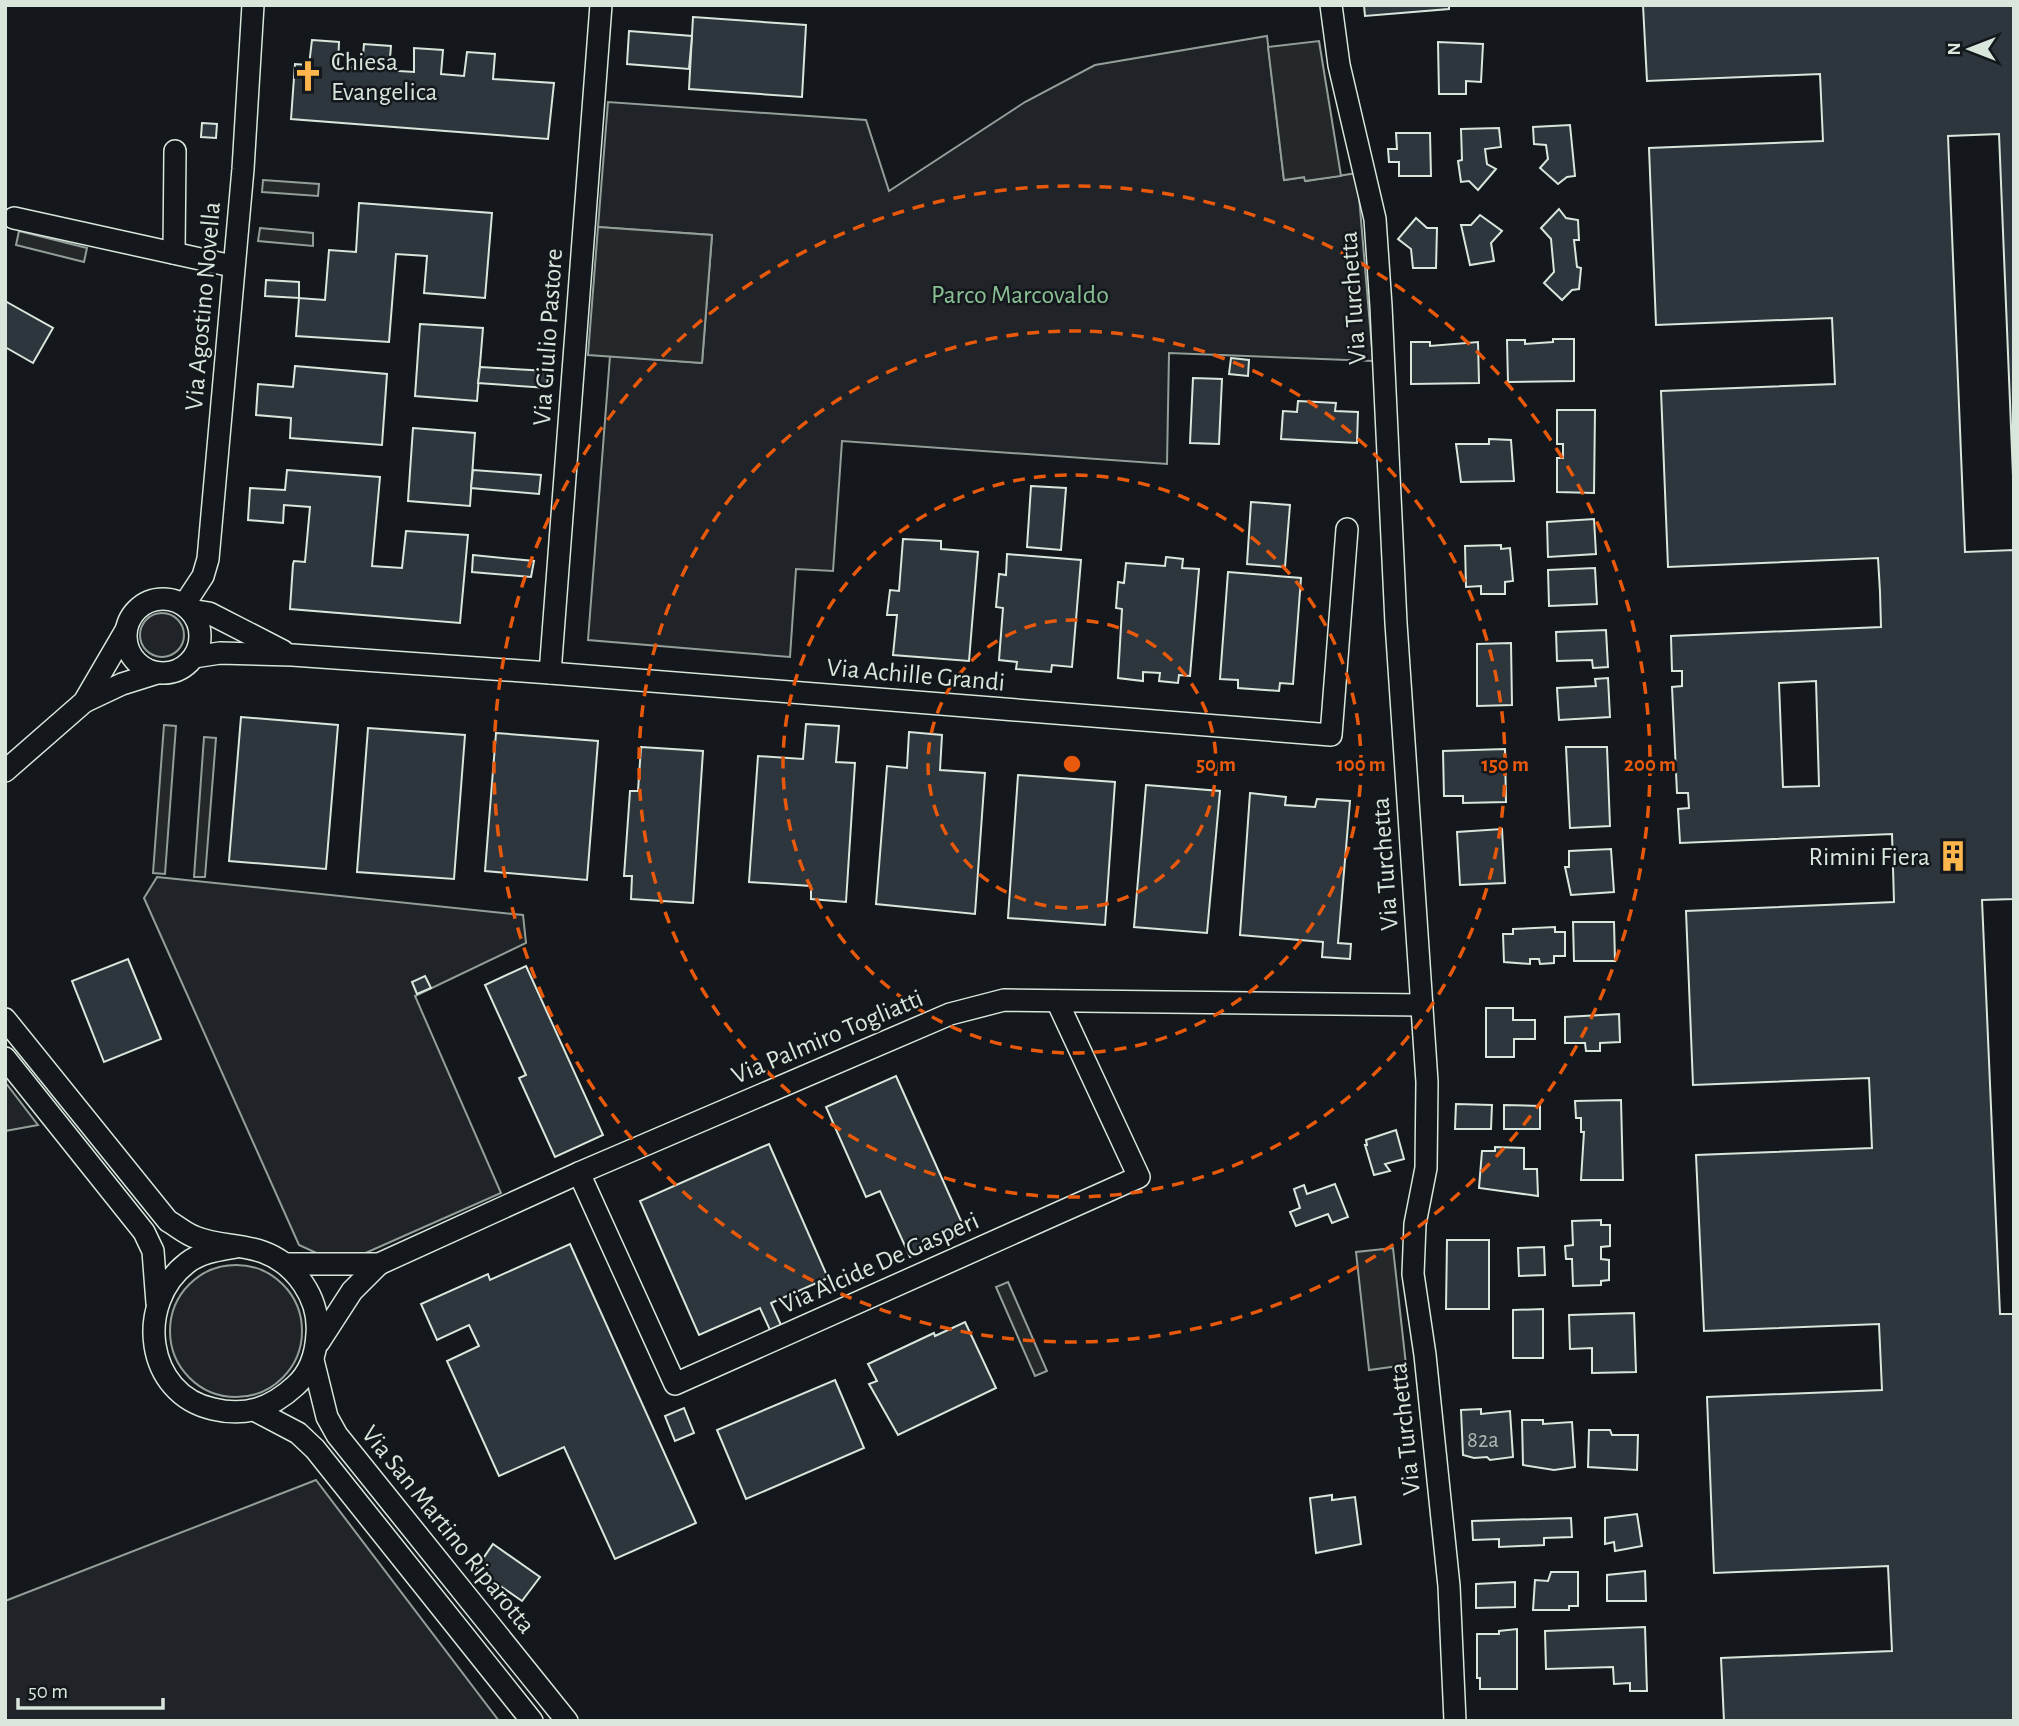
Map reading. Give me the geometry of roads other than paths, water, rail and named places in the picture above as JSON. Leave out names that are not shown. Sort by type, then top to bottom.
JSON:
[{"type":"street","name":"Via Agostino Novella","points":[[187,607],[203,576],[208,559],[232,266],[243,169],[253,5]]},
{"type":"street","name":"Via Giulio Pastore","points":[[550,673],[601,5]]},
{"type":"street","name":"Via Turchetta","points":[[1331,5],[1339,65],[1374,219],[1388,409],[1396,623],[1427,1082],[1426,1168],[1415,1224],[1413,1274],[1425,1354],[1449,1586],[1455,1721]]},
{"type":"street","points":[[174,253],[175,151]]},
{"type":"street","points":[[14,218],[232,266]]},
{"type":"street","name":"Via Achille Grandi","points":[[84,702],[122,684],[157,673],[177,671],[194,657],[220,653],[292,655],[550,673],[1331,735],[1347,530]]},
{"type":"street","name":"Via Achille Grandi","points":[[5,771],[84,702],[106,670],[135,610],[143,604],[164,598],[209,613],[292,655]]},
{"type":"street","points":[[187,607],[196,618],[201,638],[194,657]]},
{"type":"street","points":[[126,630],[129,653],[136,663],[157,673]]},
{"type":"street","name":"Via Palmiro Togliatti","points":[[286,1264],[379,1264],[579,1173],[950,1013],[1004,1000],[1422,1005]]},
{"type":"street","name":"Via Alcide De Gasperi","points":[[579,1173],[675,1384],[1139,1177],[1057,1000]]},
{"type":"street","points":[[5,1019],[168,1221],[195,1237],[262,1252],[286,1264],[302,1281],[313,1301],[318,1324],[315,1353]]},
{"type":"street","points":[[5,1058],[144,1232],[153,1251],[157,1303],[152,1328],[156,1354],[166,1377],[183,1395],[206,1408],[230,1413],[256,1411],[280,1400],[299,1383],[352,1291],[379,1264]]},
{"type":"street","points":[[157,1303],[169,1280],[188,1262],[211,1251],[236,1247]]},
{"type":"street","name":"Via San Martino Riparotta","points":[[315,1353],[327,1417],[337,1435],[567,1721]]},
{"type":"street","name":"Via San Martino Riparotta","points":[[256,1411],[298,1433],[315,1449],[532,1721]]},
{"type":"place","name":"Chiesa Evangelica","points":[[308,76]]},
{"type":"place","name":"Rimini Fiera","points":[[1953,856]]},
{"type":"park label","name":"Parco Marcovaldo","points":[[1020,294]]}]
